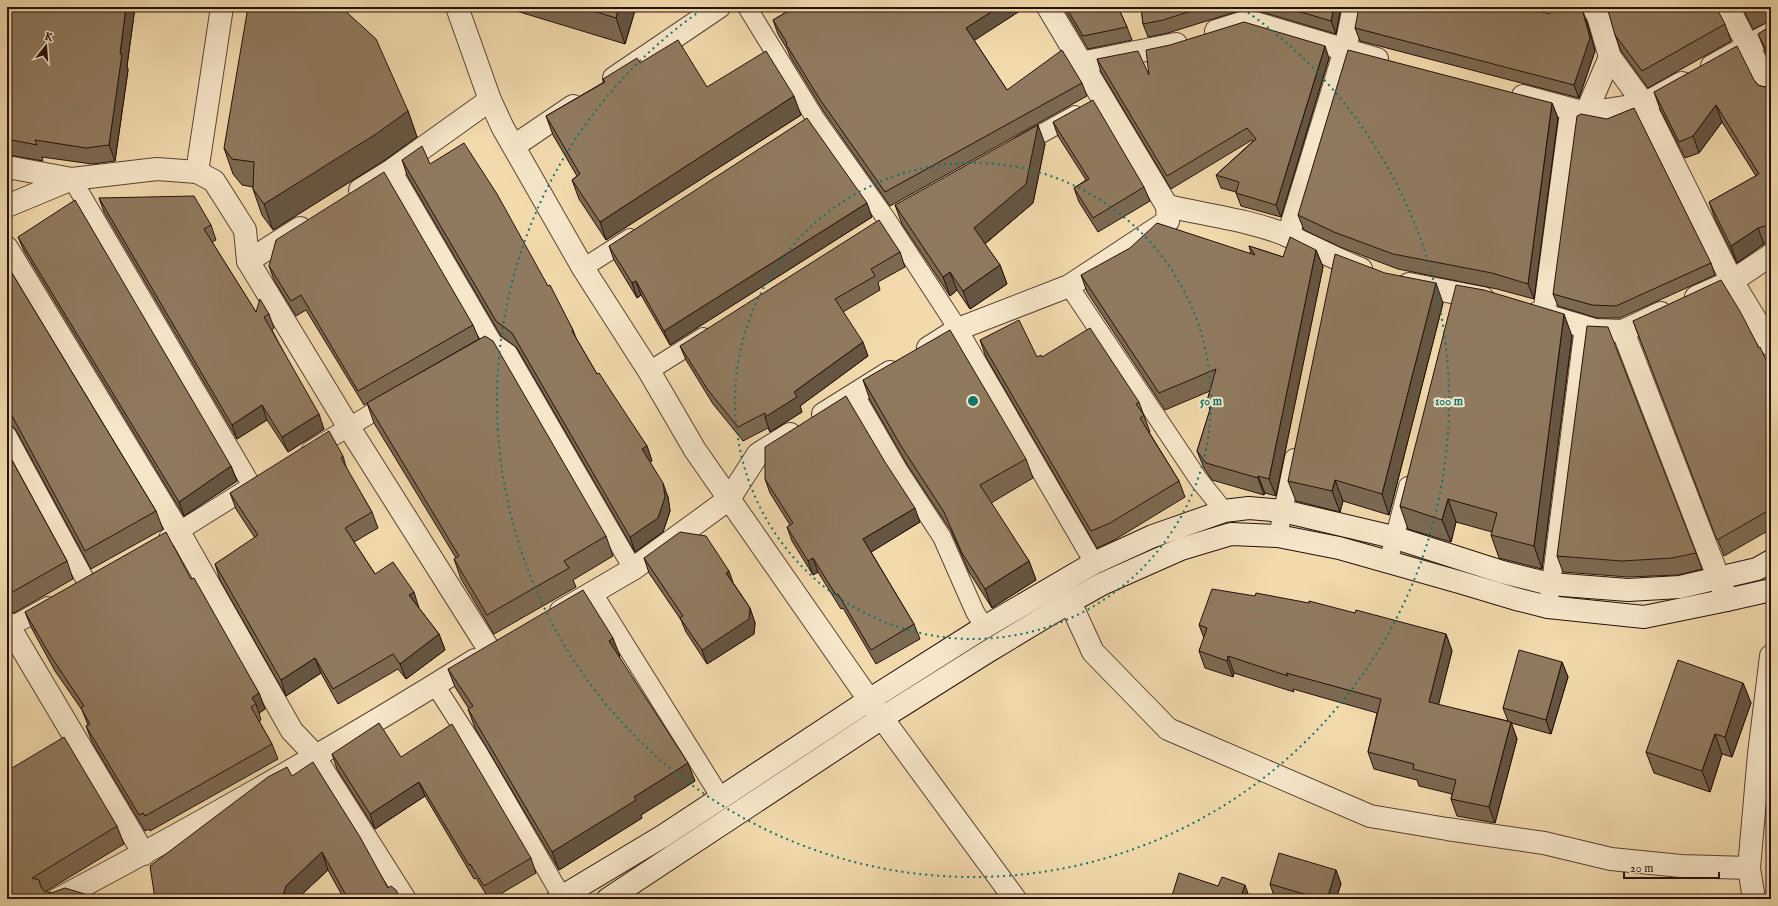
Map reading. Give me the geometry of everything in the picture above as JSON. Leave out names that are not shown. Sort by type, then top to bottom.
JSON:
[{"type":"street","points":[[197,172],[222,7]]},
{"type":"street","points":[[457,7],[490,100],[504,128],[583,268],[649,371],[695,450],[869,700],[1014,899]]},
{"type":"street","points":[[514,146],[719,7]]},
{"type":"street","points":[[545,620],[633,570],[729,499],[758,454],[855,395],[958,329],[1069,286],[1168,221],[1167,206],[1048,7]]},
{"type":"street","points":[[1288,236],[1345,50],[1354,7]]},
{"type":"street","points":[[1592,7],[1598,16],[1610,57],[1644,104],[1732,280],[1771,345]]},
{"type":"street","points":[[1728,7],[1771,92]]},
{"type":"street","points":[[1081,63],[1171,45],[1196,37],[1245,14],[1345,50],[1396,63]]},
{"type":"street","points":[[1544,315],[1570,120],[1586,113],[1644,104],[1771,33]]},
{"type":"street","points":[[1586,113],[1610,57]]},
{"type":"street","points":[[1502,91],[1586,113]]},
{"type":"street","points":[[346,199],[392,170],[490,100]]},
{"type":"street","points":[[7,167],[72,179]]},
{"type":"street","points":[[7,206],[72,179],[157,169],[197,172],[214,181],[245,230],[248,261],[348,426],[490,651]]},
{"type":"street","points":[[1167,206],[1240,221],[1288,236],[1334,267],[1384,277],[1455,301],[1509,305],[1595,330],[1623,331],[1732,280],[1771,254]]},
{"type":"street","points":[[248,261],[320,215]]},
{"type":"street","points":[[7,248],[179,532],[292,731],[317,757]]},
{"type":"street","points":[[1623,331],[1727,600]]},
{"type":"street","points":[[560,898],[663,836],[869,700],[1094,563],[1152,536],[1224,511],[1249,508],[1282,511],[1393,537],[1502,572],[1550,584],[1628,590],[1680,587],[1718,580],[1757,569],[1771,561]]},
{"type":"street","points":[[608,899],[882,718],[1070,602],[1102,584],[1181,549],[1231,534],[1278,536],[1339,548],[1548,607],[1644,617],[1771,590]]},
{"type":"street","points":[[1070,602],[1093,652],[1168,729],[1370,816],[1544,843],[1611,859],[1681,866],[1749,868]]},
{"type":"street","points":[[8,625],[144,854]]},
{"type":"street","points":[[58,899],[144,854],[317,757],[490,651],[511,640]]},
{"type":"street","points":[[1754,899],[1749,868],[1759,754],[1771,656]]},
{"type":"lane","points":[[747,7],[809,122],[887,220],[958,329],[1094,563]]},
{"type":"lane","points":[[1009,152],[1104,99]]},
{"type":"lane","points":[[392,170],[486,347],[508,352],[633,570]]},
{"type":"lane","points":[[72,179],[258,482],[179,532],[152,546]]},
{"type":"lane","points":[[583,268],[643,229]]},
{"type":"lane","points":[[1069,286],[1199,480],[1224,511]]},
{"type":"lane","points":[[1548,607],[1584,327]]},
{"type":"lane","points":[[649,371],[715,329]]},
{"type":"lane","points":[[297,458],[348,426],[403,395]]},
{"type":"lane","points":[[855,395],[899,471],[942,537],[975,612],[985,628]]},
{"type":"lane","points":[[7,435],[81,587],[8,625]]},
{"type":"lane","points":[[1278,536],[1297,442]]},
{"type":"lane","points":[[1388,562],[1393,537],[1412,469]]},
{"type":"lane","points":[[593,593],[721,798]]},
{"type":"lane","points":[[436,685],[478,752],[560,898]]},
{"type":"lane","points":[[317,757],[407,899]]},
{"type":"building","points":[[7,7],[126,7],[120,54],[122,54],[109,145],[86,148],[35,140],[37,145],[7,139]]},
{"type":"building","points":[[248,7],[341,7],[376,39],[408,111],[376,134],[264,204],[253,189],[254,162],[232,159],[224,148]]},
{"type":"building","points":[[580,7],[619,7],[616,18]]},
{"type":"building","points":[[795,7],[999,7],[966,28],[1007,90],[1062,50],[1082,83],[885,192],[819,98],[773,20]]},
{"type":"building","points":[[1066,7],[1118,7],[1127,27],[1083,36]]},
{"type":"building","points":[[1141,7],[1204,7],[1163,20],[1143,24]]},
{"type":"building","points":[[1284,7],[1334,7],[1331,21]]},
{"type":"building","points":[[1359,7],[1526,7],[1549,14],[1552,7],[1576,7],[1582,9],[1590,38],[1574,85],[1355,28]]},
{"type":"building","points":[[1607,7],[1716,7],[1725,24],[1642,71],[1615,35]]},
{"type":"building","points":[[1745,7],[1758,7],[1747,12]]},
{"type":"building","points":[[1244,22],[1325,46],[1276,205],[1236,193],[1239,182],[1216,175],[1256,139],[1247,128],[1167,176],[1097,59],[1138,51],[1149,75],[1146,50],[1170,45]]},
{"type":"building","points":[[1771,26],[1771,59],[1758,34]]},
{"type":"building","points":[[678,40],[707,87],[766,51],[794,96],[600,222],[572,180],[580,174],[546,116],[605,82],[603,79],[637,58],[640,63]]},
{"type":"building","points":[[1737,46],[1758,85],[1764,87],[1771,85],[1771,228],[1765,226],[1758,228],[1731,246],[1709,202],[1759,174],[1716,105],[1693,136],[1679,142],[1654,92]]},
{"type":"building","points":[[1348,50],[1552,103],[1528,284],[1492,273],[1393,254],[1334,232],[1298,215]]},
{"type":"building","points":[[1093,100],[1144,187],[1093,218],[1074,188],[1089,179],[1053,122]]},
{"type":"building","points":[[1634,108],[1711,263],[1616,306],[1592,305],[1553,294],[1577,116],[1581,114],[1607,119]]},
{"type":"building","points":[[807,118],[867,203],[664,331],[636,281],[632,283],[609,246]]},
{"type":"building","points":[[1038,125],[1026,184],[974,228],[1000,265],[963,291],[950,272],[943,277],[895,205]]},
{"type":"building","points":[[464,143],[497,194],[548,286],[550,285],[573,330],[572,331],[597,374],[599,373],[647,446],[642,449],[663,483],[665,497],[658,518],[630,537],[512,333],[496,321],[402,160],[422,146],[430,164]]},
{"type":"building","points":[[384,172],[473,325],[358,391],[301,295],[291,301],[269,266],[276,240]]},
{"type":"building","points":[[194,196],[211,225],[204,229],[256,312],[260,299],[269,314],[264,317],[319,414],[282,437],[262,405],[232,425],[99,198]]},
{"type":"building","points":[[75,200],[231,466],[179,502],[18,237]]},
{"type":"building","points":[[879,220],[900,252],[871,269],[875,276],[835,299],[863,342],[794,392],[797,397],[765,417],[765,413],[738,427],[708,390],[680,346]]},
{"type":"building","points":[[1157,223],[1255,255],[1249,246],[1283,257],[1290,237],[1316,250],[1269,479],[1258,476],[1258,478],[1206,463],[1197,451],[1212,403],[1207,401],[1216,369],[1159,393],[1081,275],[1130,248]]},
{"type":"building","points":[[1335,254],[1385,273],[1436,283],[1382,494],[1335,480],[1332,491],[1288,481]]},
{"type":"building","points":[[7,265],[156,511],[85,551],[7,409]]},
{"type":"building","points":[[1721,280],[1741,313],[1759,348],[1760,347],[1770,368],[1771,367],[1771,509],[1717,540],[1633,321]]},
{"type":"building","points":[[1456,285],[1484,290],[1564,314],[1534,546],[1491,535],[1497,513],[1448,499],[1442,520],[1400,506]]},
{"type":"building","points":[[1019,320],[1037,357],[1041,355],[1042,357],[1090,328],[1139,402],[1136,404],[1144,415],[1140,418],[1179,481],[1110,523],[1091,531],[980,340]]},
{"type":"building","points":[[1587,326],[1608,327],[1696,553],[1672,558],[1622,561],[1557,556]]},
{"type":"building","points":[[950,330],[1026,459],[980,485],[1029,561],[985,589],[962,553],[944,512],[901,446],[863,380]]},
{"type":"building","points":[[485,336],[493,341],[606,536],[564,561],[569,568],[487,615],[454,559],[459,556],[367,403]]},
{"type":"building","points":[[846,396],[885,462],[915,508],[863,539],[914,624],[871,650],[838,594],[836,595],[813,558],[808,561],[787,527],[793,523],[765,479],[765,447]]},
{"type":"building","points":[[329,431],[343,456],[341,458],[372,512],[345,528],[375,574],[393,562],[414,592],[409,595],[439,634],[400,664],[393,654],[333,689],[315,658],[281,680],[215,564],[258,535],[230,493]]},
{"type":"building","points":[[7,451],[67,561],[7,595]]},
{"type":"building","points":[[166,532],[191,579],[194,578],[259,693],[252,698],[256,704],[251,707],[272,744],[145,816],[143,813],[139,815],[86,726],[90,724],[81,708],[84,706],[50,655],[25,612]]},
{"type":"building","points":[[680,532],[706,536],[729,571],[726,573],[750,608],[749,619],[702,650],[680,618],[683,616],[644,558]]},
{"type":"building","points":[[1212,589],[1255,596],[1256,593],[1309,603],[1309,601],[1355,613],[1356,610],[1446,634],[1429,702],[1511,722],[1489,807],[1451,799],[1456,780],[1413,769],[1414,764],[1368,752],[1381,699],[1286,673],[1288,676],[1228,656],[1227,661],[1199,651],[1207,628],[1199,625]]},
{"type":"building","points":[[583,590],[613,638],[609,641],[688,763],[634,797],[636,800],[552,852],[468,709],[473,706],[448,669]]},
{"type":"building","points":[[1519,650],[1562,662],[1546,720],[1503,708]]},
{"type":"building","points":[[1678,660],[1743,683],[1725,737],[1715,734],[1702,771],[1646,752]]},
{"type":"building","points":[[379,723],[401,757],[452,724],[531,858],[484,886],[470,864],[469,865],[419,782],[370,814],[332,754]]},
{"type":"building","points":[[64,737],[117,826],[32,878],[39,880],[44,891],[51,893],[65,888],[101,899],[7,899],[7,771]]},
{"type":"building","points":[[313,762],[360,837],[388,888],[391,886],[396,890],[401,899],[348,899],[322,852],[286,886],[282,899],[155,899],[150,866],[268,777],[287,767],[292,776]]},
{"type":"building","points":[[1279,853],[1336,870],[1327,899],[1321,899],[1270,884]]},
{"type":"building","points":[[1179,873],[1218,886],[1222,877],[1245,885],[1240,899],[1171,899]]}]
